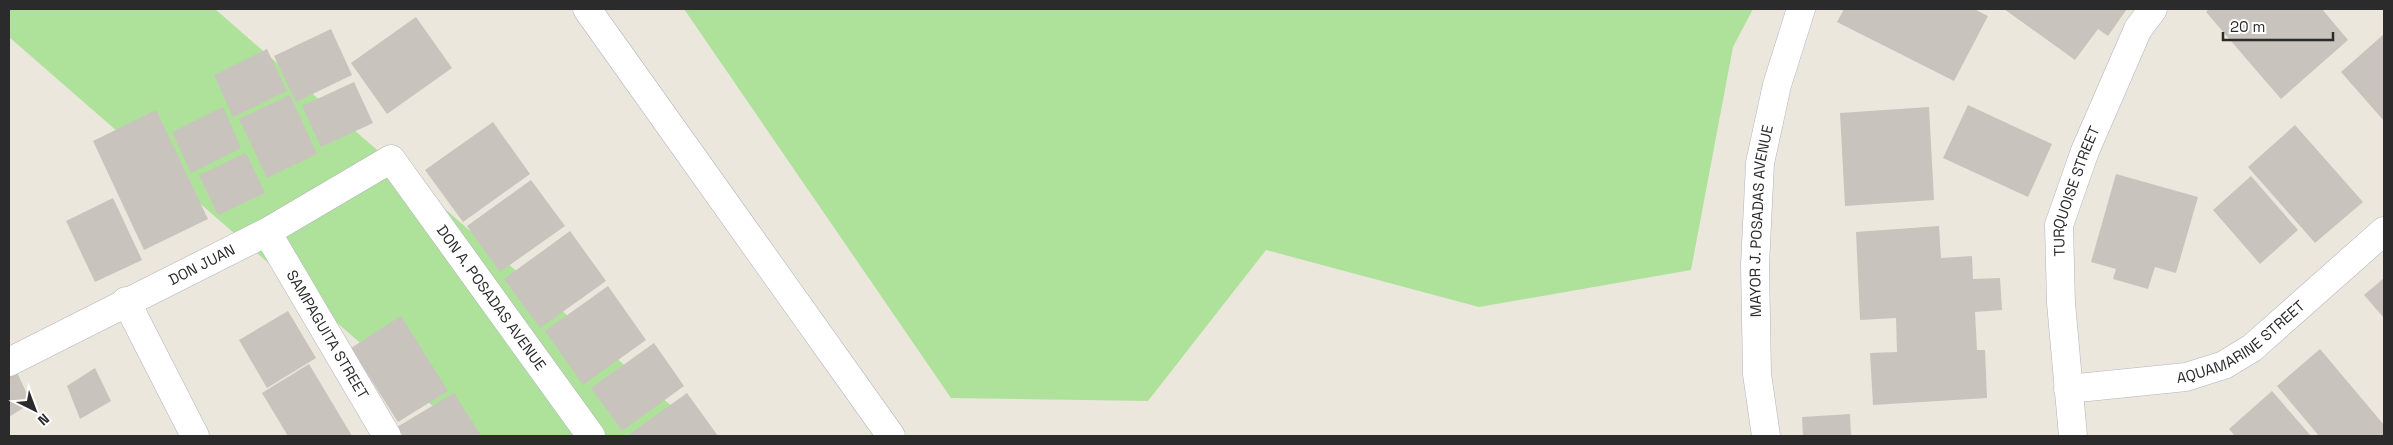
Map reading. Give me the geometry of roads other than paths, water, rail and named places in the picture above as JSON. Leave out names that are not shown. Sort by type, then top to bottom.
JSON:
[{"type":"street","points":[[587,9],[891,436]]},
{"type":"street","name":"MAYOR J. POSADAS AVENUE","points":[[1766,436],[1757,374],[1755,265],[1760,164],[1777,85],[1801,9]]},
{"type":"street","name":"TURQUOISE STREET","points":[[2073,436],[2062,303],[2060,225],[2093,134],[2138,29],[2152,9]]},
{"type":"street","name":"DON JUAN","points":[[9,362],[126,301],[266,232],[391,160]]},
{"type":"street","name":"DON A. POSADAS AVENUE","points":[[391,160],[591,436]]},
{"type":"street","name":"AQUAMARINE STREET","points":[[2068,389],[2186,377],[2224,365],[2252,348],[2384,231]]},
{"type":"street","name":"SAMPAGUITA STREET","points":[[266,232],[387,436]]},
{"type":"street","points":[[126,301],[195,436]]}]
